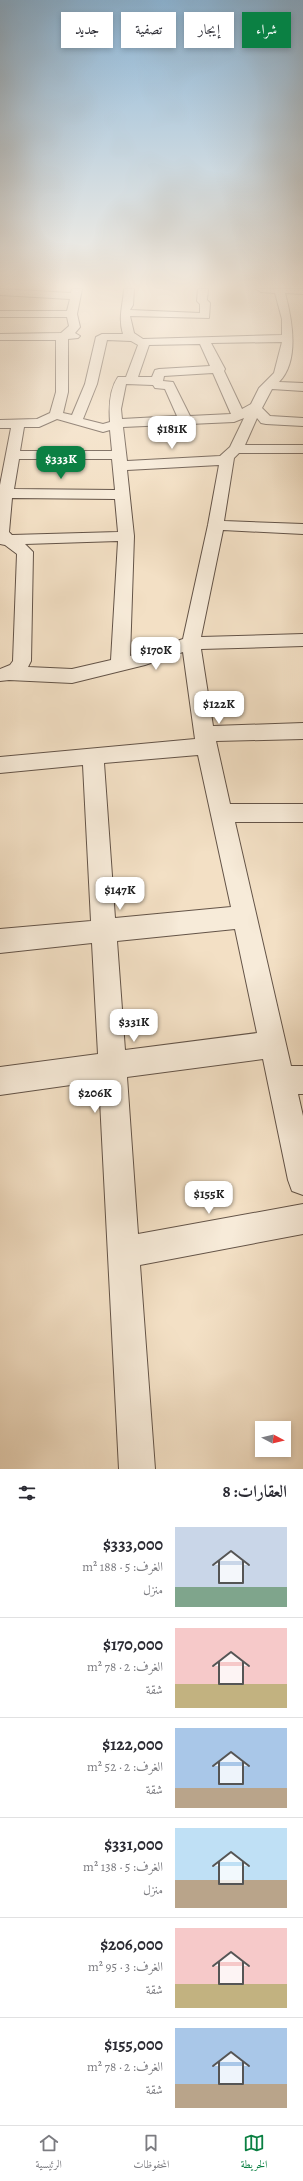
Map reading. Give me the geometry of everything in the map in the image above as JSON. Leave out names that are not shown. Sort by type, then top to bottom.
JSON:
[{"type":"street","points":[[56,415],[62,392],[62,358]]},
{"type":"street","points":[[76,421],[90,384],[97,358]]},
{"type":"street","points":[[131,381],[139,358]]},
{"type":"street","points":[[213,358],[246,411],[266,420],[303,422]]},
{"type":"street","points":[[0,424],[39,423],[56,415],[103,428],[127,422],[234,418],[246,411],[269,384],[280,374],[286,358]]},
{"type":"street","points":[[157,381],[159,374],[219,369]]},
{"type":"street","points":[[120,665],[126,536],[115,409],[120,383],[122,380],[157,381],[159,385],[169,385],[185,420]]},
{"type":"street","points":[[269,384],[303,387]]},
{"type":"street","points":[[246,411],[231,455],[191,643],[205,740],[273,1044],[292,1080],[303,1180]]},
{"type":"street","points":[[5,674],[17,670],[22,661],[25,552],[4,540],[1,534],[0,526],[3,493],[13,455],[18,424]]},
{"type":"street","points":[[13,455],[119,461],[231,455],[303,449]]},
{"type":"street","points":[[3,493],[122,495]]},
{"type":"street","points":[[216,525],[303,528]]},
{"type":"street","points":[[4,540],[126,536]]},
{"type":"street","points":[[5,674],[72,676],[145,659],[191,643],[303,640]]},
{"type":"street","points":[[0,765],[93,756],[205,740],[303,731]]},
{"type":"street","points":[[93,756],[137,1469]]},
{"type":"street","points":[[221,813],[303,813]]},
{"type":"street","points":[[0,941],[244,917]]},
{"type":"street","points":[[0,1081],[273,1044]]},
{"type":"street","points":[[123,1253],[303,1219]]}]
